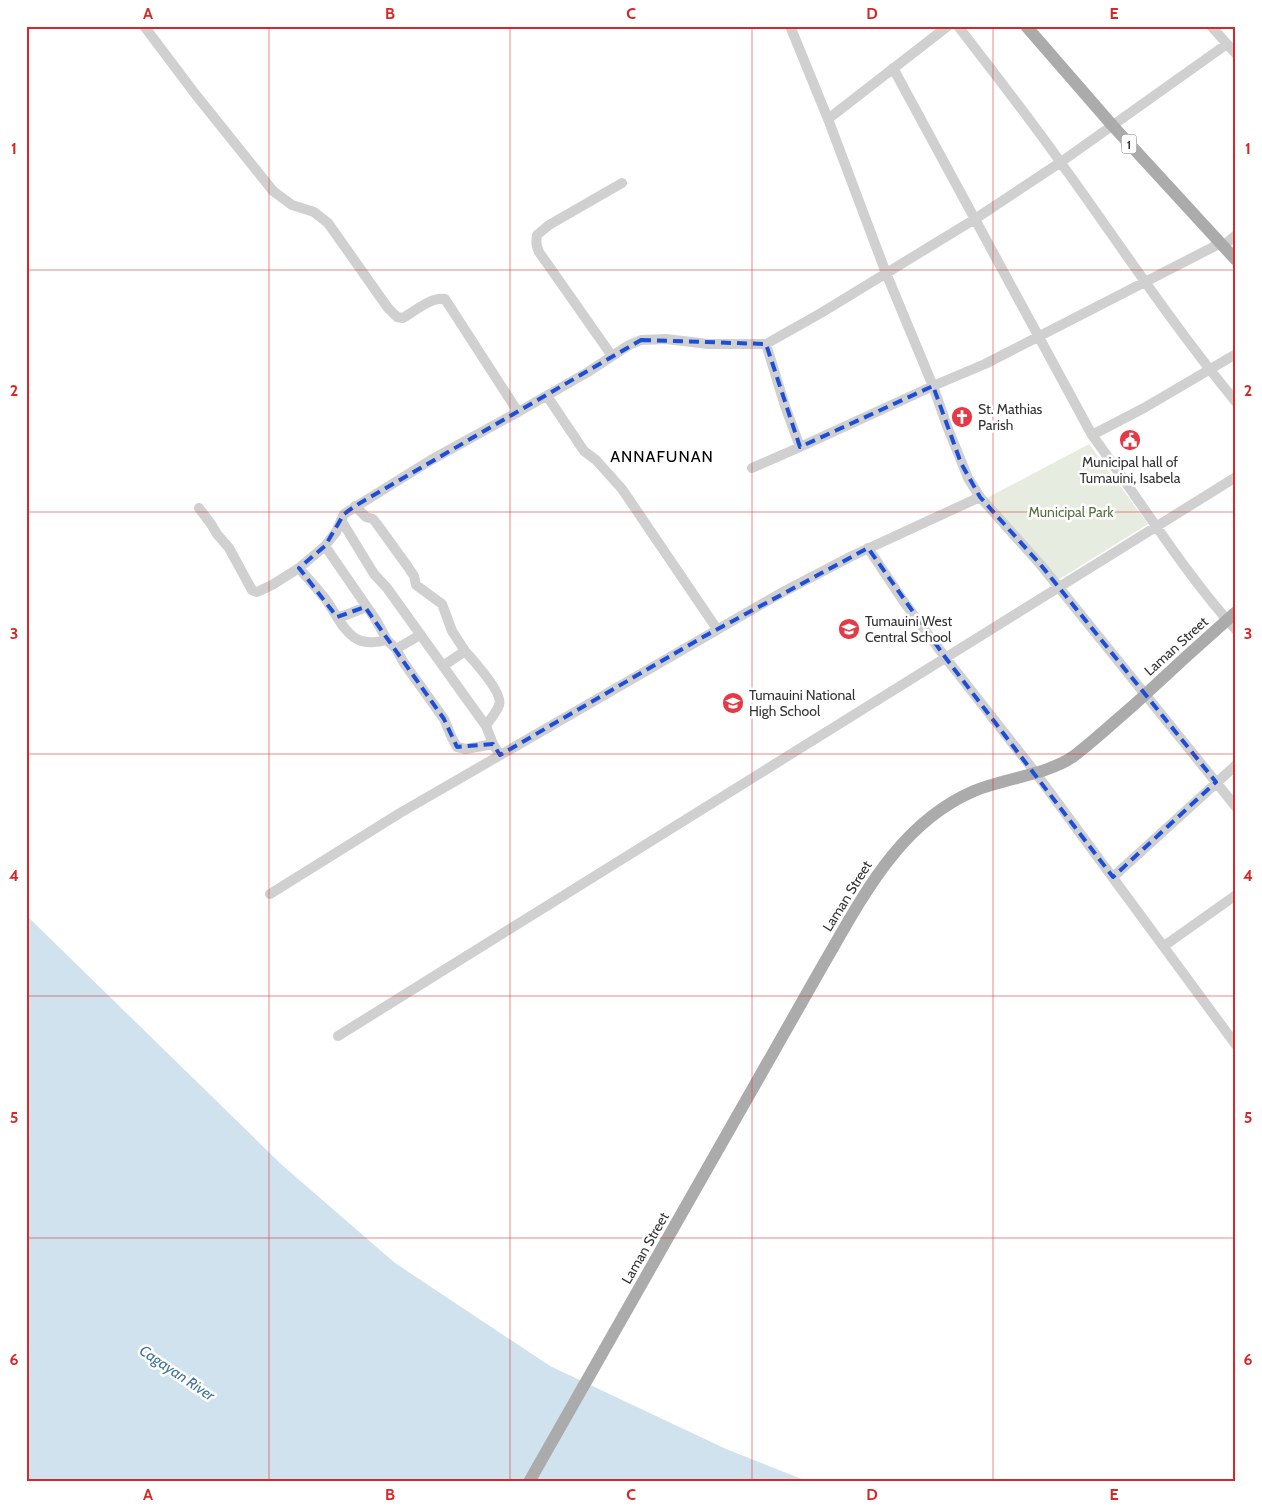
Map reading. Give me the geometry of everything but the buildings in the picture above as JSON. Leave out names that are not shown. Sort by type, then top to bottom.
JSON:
[{"type":"main road","name":"1","points":[[1026,26],[1112,125],[1236,260]]},
{"type":"main road","name":"Laman Street","points":[[529,1482],[823,965],[877,874],[906,839],[940,810],[976,790],[1057,766],[1073,756],[1145,695],[1231,616]]},
{"type":"street","points":[[144,26],[273,191],[292,205],[314,212],[328,223],[388,308],[398,317],[403,318],[439,298],[445,299],[518,412]]},
{"type":"street","points":[[790,26],[828,119],[886,273],[933,386],[961,463],[980,496],[1060,588],[1236,807]]},
{"type":"street","points":[[828,119],[948,26]]},
{"type":"street","points":[[958,26],[1061,162],[1144,282],[1209,370],[1236,402]]},
{"type":"street","points":[[1210,26],[1236,54]]},
{"type":"street","points":[[199,508],[229,548],[252,590],[257,592],[263,590],[299,568],[325,546],[336,532],[344,514],[355,506],[431,460],[547,396],[629,345],[641,340],[666,339],[708,344],[766,344],[821,313],[975,219],[1061,162],[1227,44]]},
{"type":"street","points":[[893,68],[1092,435],[1122,475],[1155,526],[1231,616],[1236,630]]},
{"type":"street","points":[[612,356],[539,252],[536,240],[537,234],[549,225],[622,182]]},
{"type":"street","points":[[752,468],[985,364],[1222,244],[1236,234]]},
{"type":"street","points":[[766,344],[800,448]]},
{"type":"street","points":[[1092,435],[1144,408],[1236,354]]},
{"type":"street","points":[[547,396],[584,451],[596,460],[622,489],[717,629]]},
{"type":"street","points":[[338,1036],[1236,477]]},
{"type":"street","points":[[270,894],[400,813],[717,629],[820,572],[980,496]]},
{"type":"street","points":[[355,506],[382,530],[414,576],[416,585],[442,604],[452,631],[497,693],[500,701],[499,705],[486,726]]},
{"type":"street","points":[[341,520],[374,574],[388,588],[486,726],[493,744],[500,755]]},
{"type":"street","points":[[325,546],[387,640],[396,649],[444,719],[457,747],[466,749],[493,744]]},
{"type":"street","points":[[868,548],[945,658],[1113,877],[1236,1045]]},
{"type":"street","points":[[299,568],[315,585],[348,634],[366,643],[378,643],[387,640]]},
{"type":"street","points":[[337,617],[366,607]]},
{"type":"street","points":[[396,649],[420,635]]},
{"type":"street","points":[[443,666],[466,651]]},
{"type":"street","points":[[1113,877],[1236,765]]},
{"type":"street","points":[[1164,946],[1236,895]]},
{"type":"highlighted area","points":[[641,340],[766,344],[800,447],[933,386],[961,463],[980,497],[1040,564],[1216,782],[1113,877],[945,657],[868,548],[703,637],[500,755],[493,744],[457,747],[444,719],[365,607],[337,617],[299,568],[325,546],[344,514],[355,506]]},
{"type":"green space","name":"Municipal Park","points":[[1089,444],[1148,524],[1058,580],[987,498]]},
{"type":"water","name":"Cagayan River","points":[[26,915],[282,1165],[395,1263],[550,1366],[726,1449],[809,1482],[26,1482]]},
{"type":"place","name":"St. Mathias Parish","points":[[962,417]]},
{"type":"place","name":"Municipal hall of Tumauini, Isabela","points":[[1130,440]]},
{"type":"place","name":"Tumauini West Central School","points":[[849,629]]},
{"type":"place","name":"Tumauini National High School","points":[[733,703]]},
{"type":"district","name":"ANNAFUNAN","points":[[662,456]]}]
